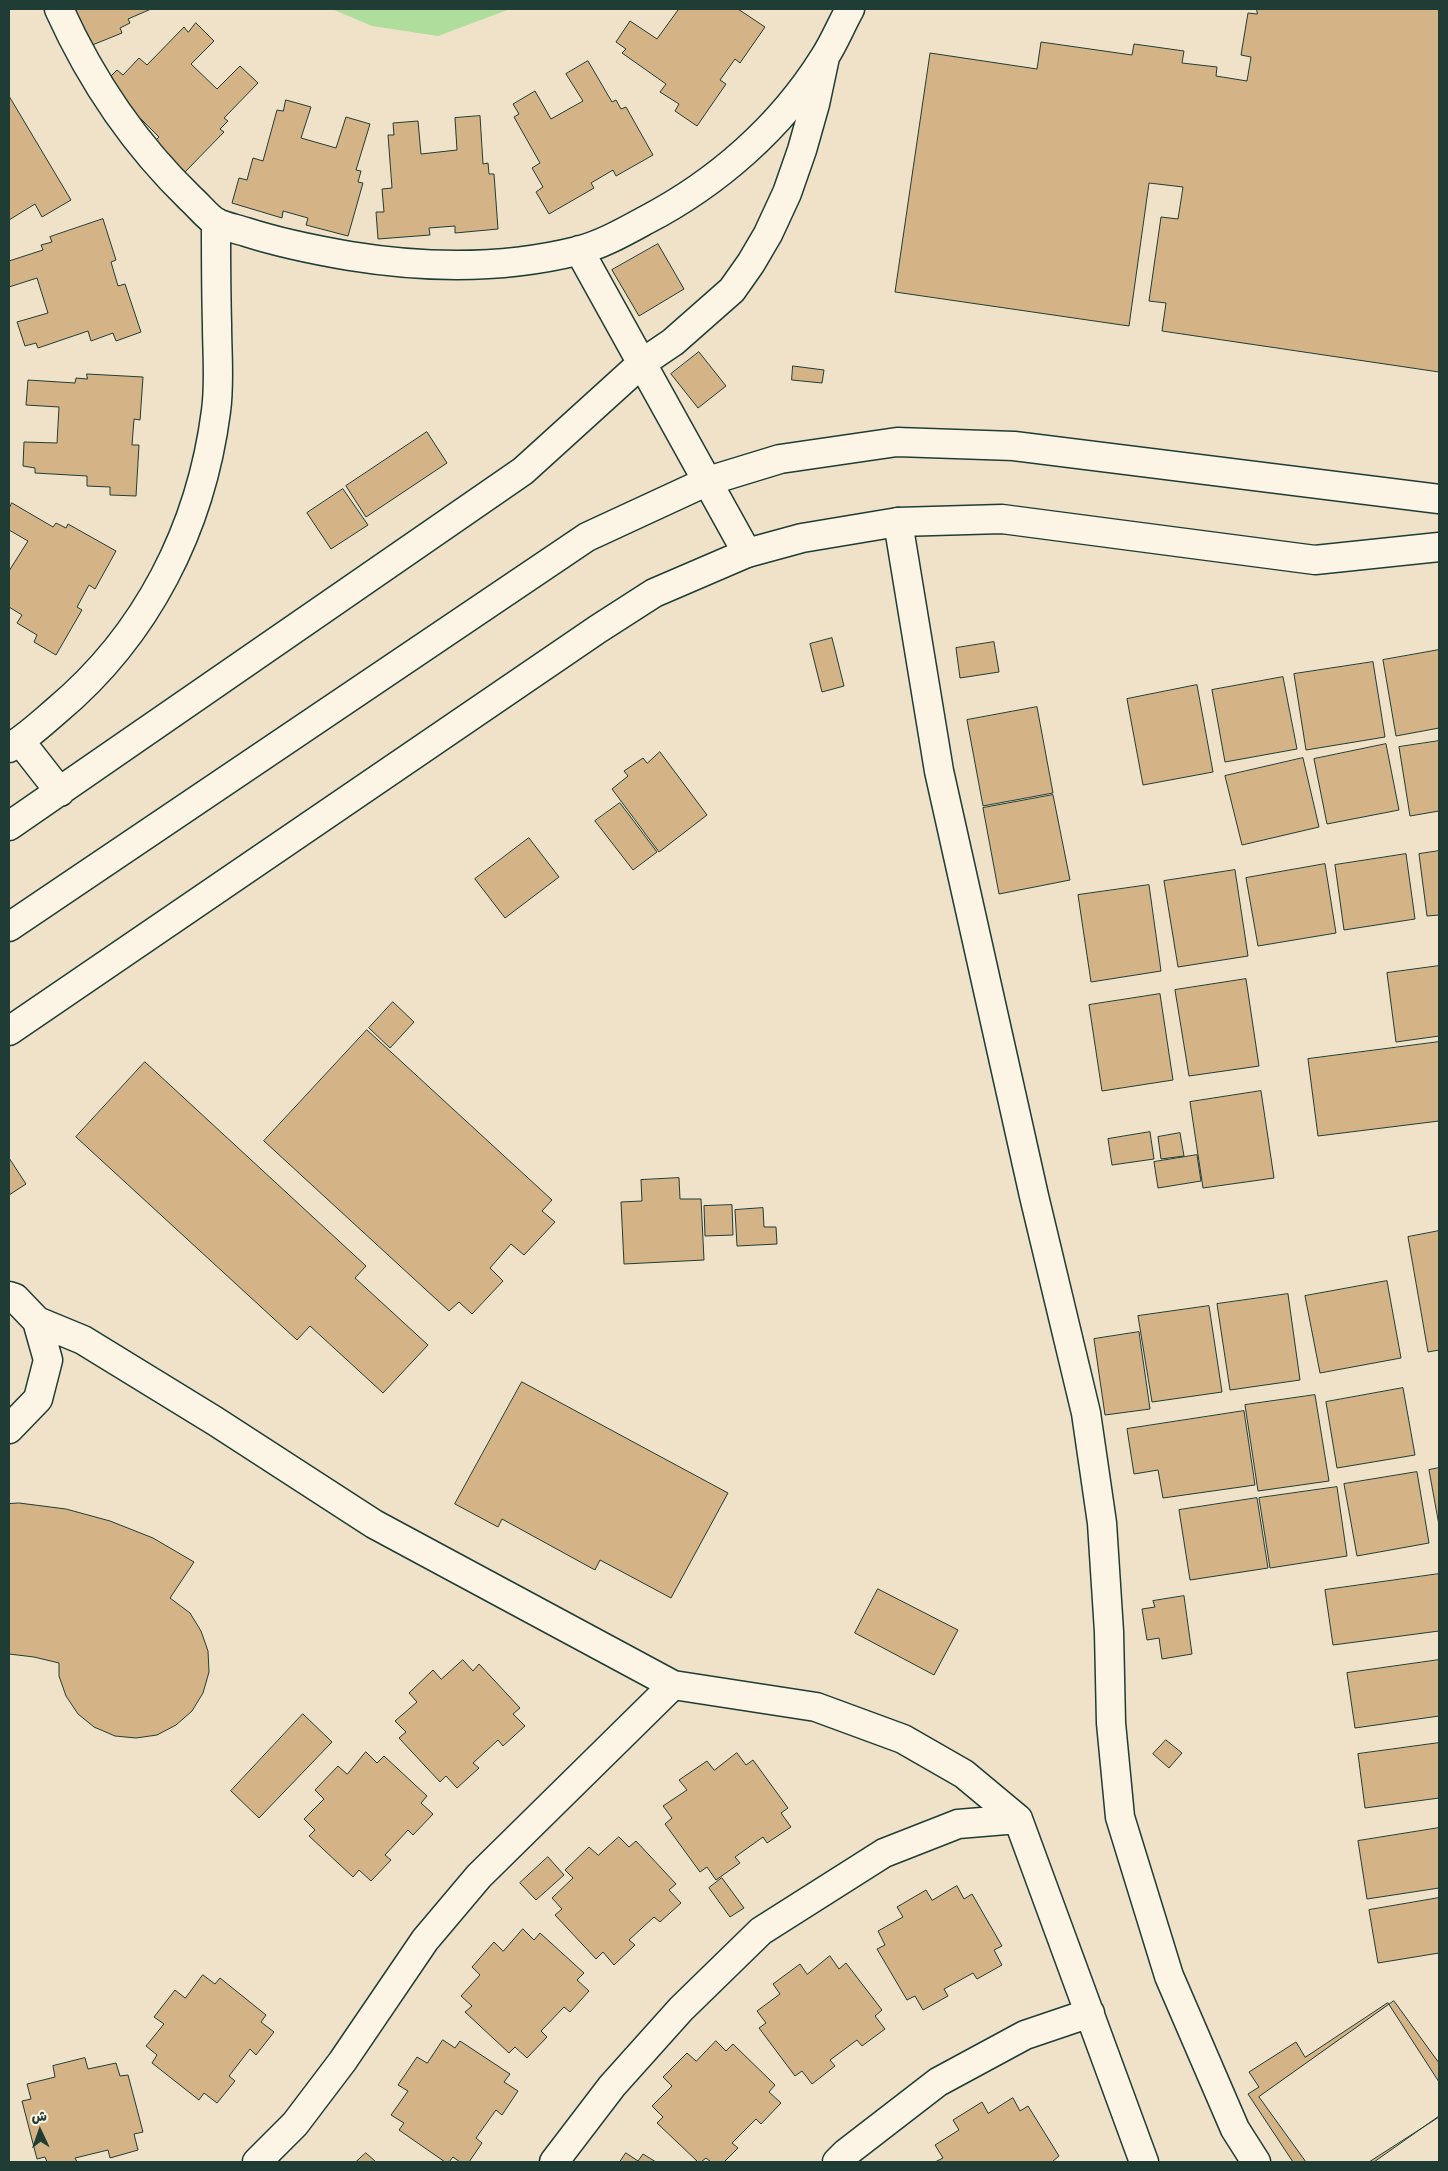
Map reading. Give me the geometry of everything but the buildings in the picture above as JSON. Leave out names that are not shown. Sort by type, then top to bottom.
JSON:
[{"type":"street","points":[[59,9],[111,106],[163,172],[216,222],[266,238],[318,251],[422,264],[528,261],[579,250],[621,234],[662,212],[700,188],[728,166],[769,128],[798,94],[825,57],[850,9]]},
{"type":"street","points":[[9,826],[523,471],[642,363],[673,342],[732,290],[751,263],[779,209],[802,150],[815,104],[825,57]]},
{"type":"street","points":[[60,792],[15,745],[82,690],[113,656],[140,619],[164,579],[184,537],[210,452],[216,409],[218,366],[216,222]]},
{"type":"street","points":[[579,250],[747,552]]},
{"type":"street","points":[[9,927],[588,537],[708,482],[780,459],[897,442],[1014,446],[1439,500]]},
{"type":"street","points":[[9,1031],[598,629],[654,593],[747,552],[802,538],[898,522],[1002,519],[1315,560],[1439,547]]},
{"type":"street","points":[[898,522],[939,772],[1034,1196],[1086,1413],[1102,1523],[1108,1632],[1110,1723],[1120,1817],[1169,1976],[1235,2129],[1256,2162]]},
{"type":"street","points":[[9,1296],[15,1298],[37,1321],[83,1340],[214,1421],[374,1524],[673,1686],[816,1707],[902,1739],[964,1774],[1018,1819],[1144,2162]]},
{"type":"street","points":[[9,1429],[38,1399],[48,1360],[37,1321]]},
{"type":"street","points":[[257,2162],[295,2124],[342,2062],[425,1940],[479,1876],[673,1686]]},
{"type":"street","points":[[554,2162],[612,2086],[680,2010],[761,1931],[884,1853],[958,1824],[1018,1819]]},
{"type":"street","points":[[837,2162],[938,2082],[1025,2035],[1090,2014]]},
{"type":"green space","points":[[332,9],[510,9],[438,36],[372,26]]}]
